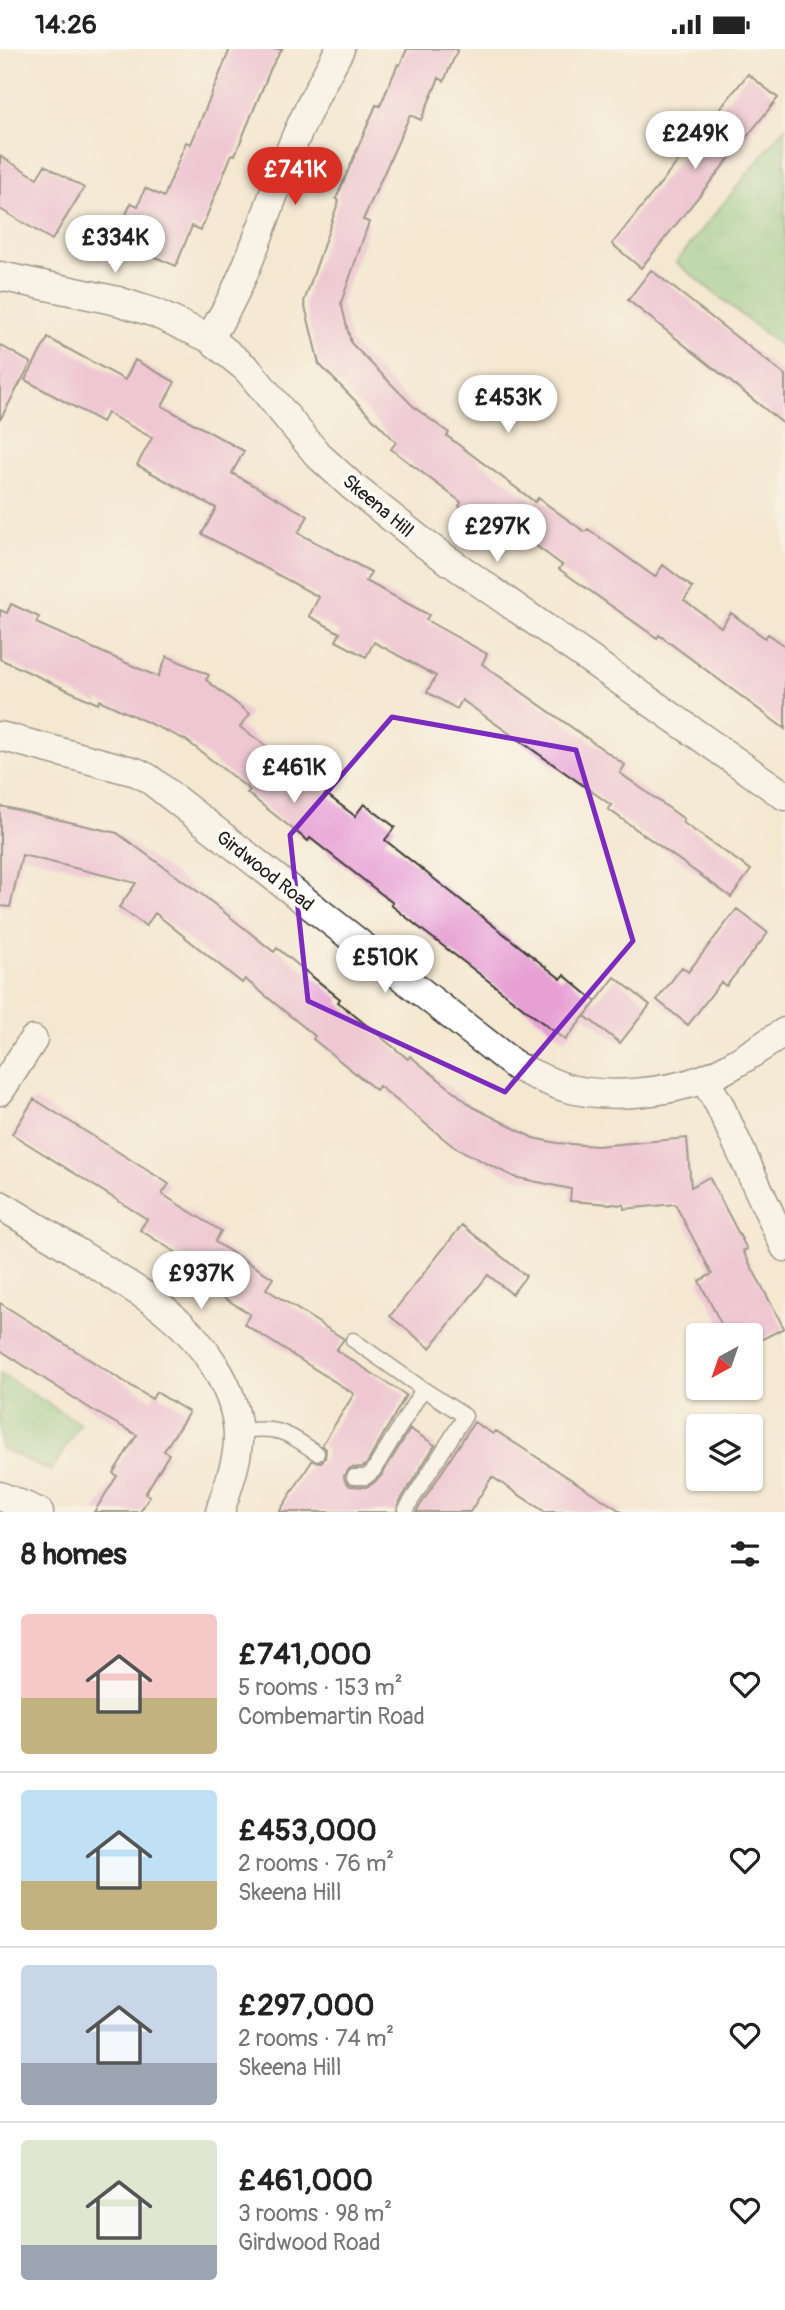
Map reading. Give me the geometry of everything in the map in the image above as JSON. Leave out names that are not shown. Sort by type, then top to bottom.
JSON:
[{"type":"street","points":[[209,338],[234,295],[291,149],[340,49]]},
{"type":"street","name":"Skeena Hill","points":[[0,276],[118,301],[155,313],[209,338],[247,369],[318,455],[352,486],[425,544],[785,796]]},
{"type":"street","name":"Girdwood Road","points":[[0,736],[136,772],[148,778],[517,1067],[568,1088],[611,1095],[653,1091],[704,1079],[740,1061],[785,1032]]},
{"type":"street","points":[[2,1084],[33,1040]]},
{"type":"street","points":[[704,1079],[719,1104],[785,1247]]},
{"type":"street","points":[[0,1205],[168,1312],[197,1342],[231,1397],[238,1432],[237,1455],[220,1512]]},
{"type":"street","points":[[0,1496],[39,1512]]},
{"type":"lane","points":[[353,1340],[465,1416],[405,1509]]},
{"type":"lane","points":[[354,1477],[366,1477],[373,1471],[423,1389]]},
{"type":"lane","points":[[238,1432],[256,1429],[286,1432],[317,1453]]},
{"type":"highlighted area","points":[[392,717],[576,750],[633,941],[505,1092],[308,1001],[290,835]]},
{"type":"green space","points":[[785,127],[785,350],[676,262]]},
{"type":"green space","points":[[0,1373],[80,1424],[51,1471],[0,1448]]},
{"type":"building","points":[[230,49],[282,49],[271,68],[235,155],[232,154],[201,230],[192,226],[176,266],[115,240],[131,203],[138,206],[145,188],[164,197],[186,142],[191,144]]},
{"type":"building","points":[[407,49],[458,49],[444,81],[439,78],[421,120],[410,115],[363,220],[369,222],[341,303],[351,343],[415,408],[449,433],[447,436],[535,502],[538,498],[585,532],[588,529],[655,577],[663,565],[693,588],[684,600],[721,627],[731,613],[765,638],[768,634],[785,646],[785,729],[659,635],[657,638],[559,569],[562,565],[495,515],[486,526],[459,506],[461,502],[391,449],[396,442],[319,364],[304,302],[339,200],[336,199],[376,105],[380,106]]},
{"type":"building","points":[[748,74],[778,98],[641,268],[612,244]]},
{"type":"building","points":[[0,156],[37,178],[45,165],[84,188],[52,240],[0,209]]},
{"type":"building","points":[[651,270],[785,375],[785,425],[628,300]]},
{"type":"building","points":[[48,338],[125,380],[135,360],[175,382],[162,406],[244,451],[232,473],[308,516],[298,533],[371,572],[366,581],[429,615],[426,620],[487,654],[482,664],[625,765],[620,773],[684,819],[682,822],[751,870],[731,897],[608,809],[611,805],[462,700],[457,709],[427,692],[436,676],[374,642],[366,657],[336,641],[340,633],[309,616],[319,597],[202,534],[216,508],[137,465],[152,438],[107,413],[102,422],[25,380]]},
{"type":"building","points":[[0,345],[31,363],[0,420]]},
{"type":"building","points":[[11,604],[39,617],[36,623],[158,677],[167,656],[209,675],[206,680],[250,714],[240,727],[355,816],[364,804],[395,827],[385,840],[561,979],[564,975],[596,1002],[565,1040],[421,929],[391,905],[393,903],[310,838],[308,841],[247,793],[250,790],[186,740],[99,700],[98,704],[0,659],[0,610],[7,613]]},
{"type":"building","points":[[0,806],[117,833],[204,896],[274,952],[277,948],[408,1059],[410,1056],[473,1107],[533,1138],[557,1143],[597,1146],[687,1138],[691,1187],[709,1177],[747,1249],[743,1251],[784,1328],[763,1339],[763,1323],[721,1323],[699,1281],[712,1274],[675,1204],[624,1209],[624,1205],[570,1201],[571,1189],[514,1177],[454,1147],[379,1086],[376,1090],[245,979],[242,983],[155,913],[146,926],[119,907],[136,883],[22,855],[10,907],[0,906]]},
{"type":"building","points":[[737,909],[768,933],[726,986],[721,982],[688,1025],[657,1000],[682,967],[688,972]]},
{"type":"building","points":[[615,977],[650,1005],[620,1043],[585,1016]]},
{"type":"building","points":[[34,1099],[169,1184],[162,1194],[221,1231],[215,1242],[273,1278],[266,1289],[344,1339],[336,1350],[406,1395],[366,1465],[350,1468],[344,1476],[350,1486],[366,1487],[372,1484],[381,1476],[410,1429],[435,1445],[398,1504],[397,1512],[279,1512],[312,1461],[321,1462],[325,1458],[326,1449],[322,1445],[354,1394],[244,1324],[250,1314],[192,1278],[199,1267],[140,1230],[147,1219],[12,1134]]},
{"type":"building","points":[[462,1225],[526,1276],[512,1294],[488,1275],[430,1348],[390,1316]]},
{"type":"building","points":[[0,1303],[152,1399],[156,1392],[189,1412],[164,1451],[169,1454],[145,1494],[150,1496],[140,1512],[94,1512],[117,1476],[113,1473],[137,1435],[94,1411],[0,1350]]},
{"type":"building","points":[[474,1422],[493,1434],[496,1431],[622,1512],[545,1512],[492,1477],[470,1512],[416,1512]]}]
